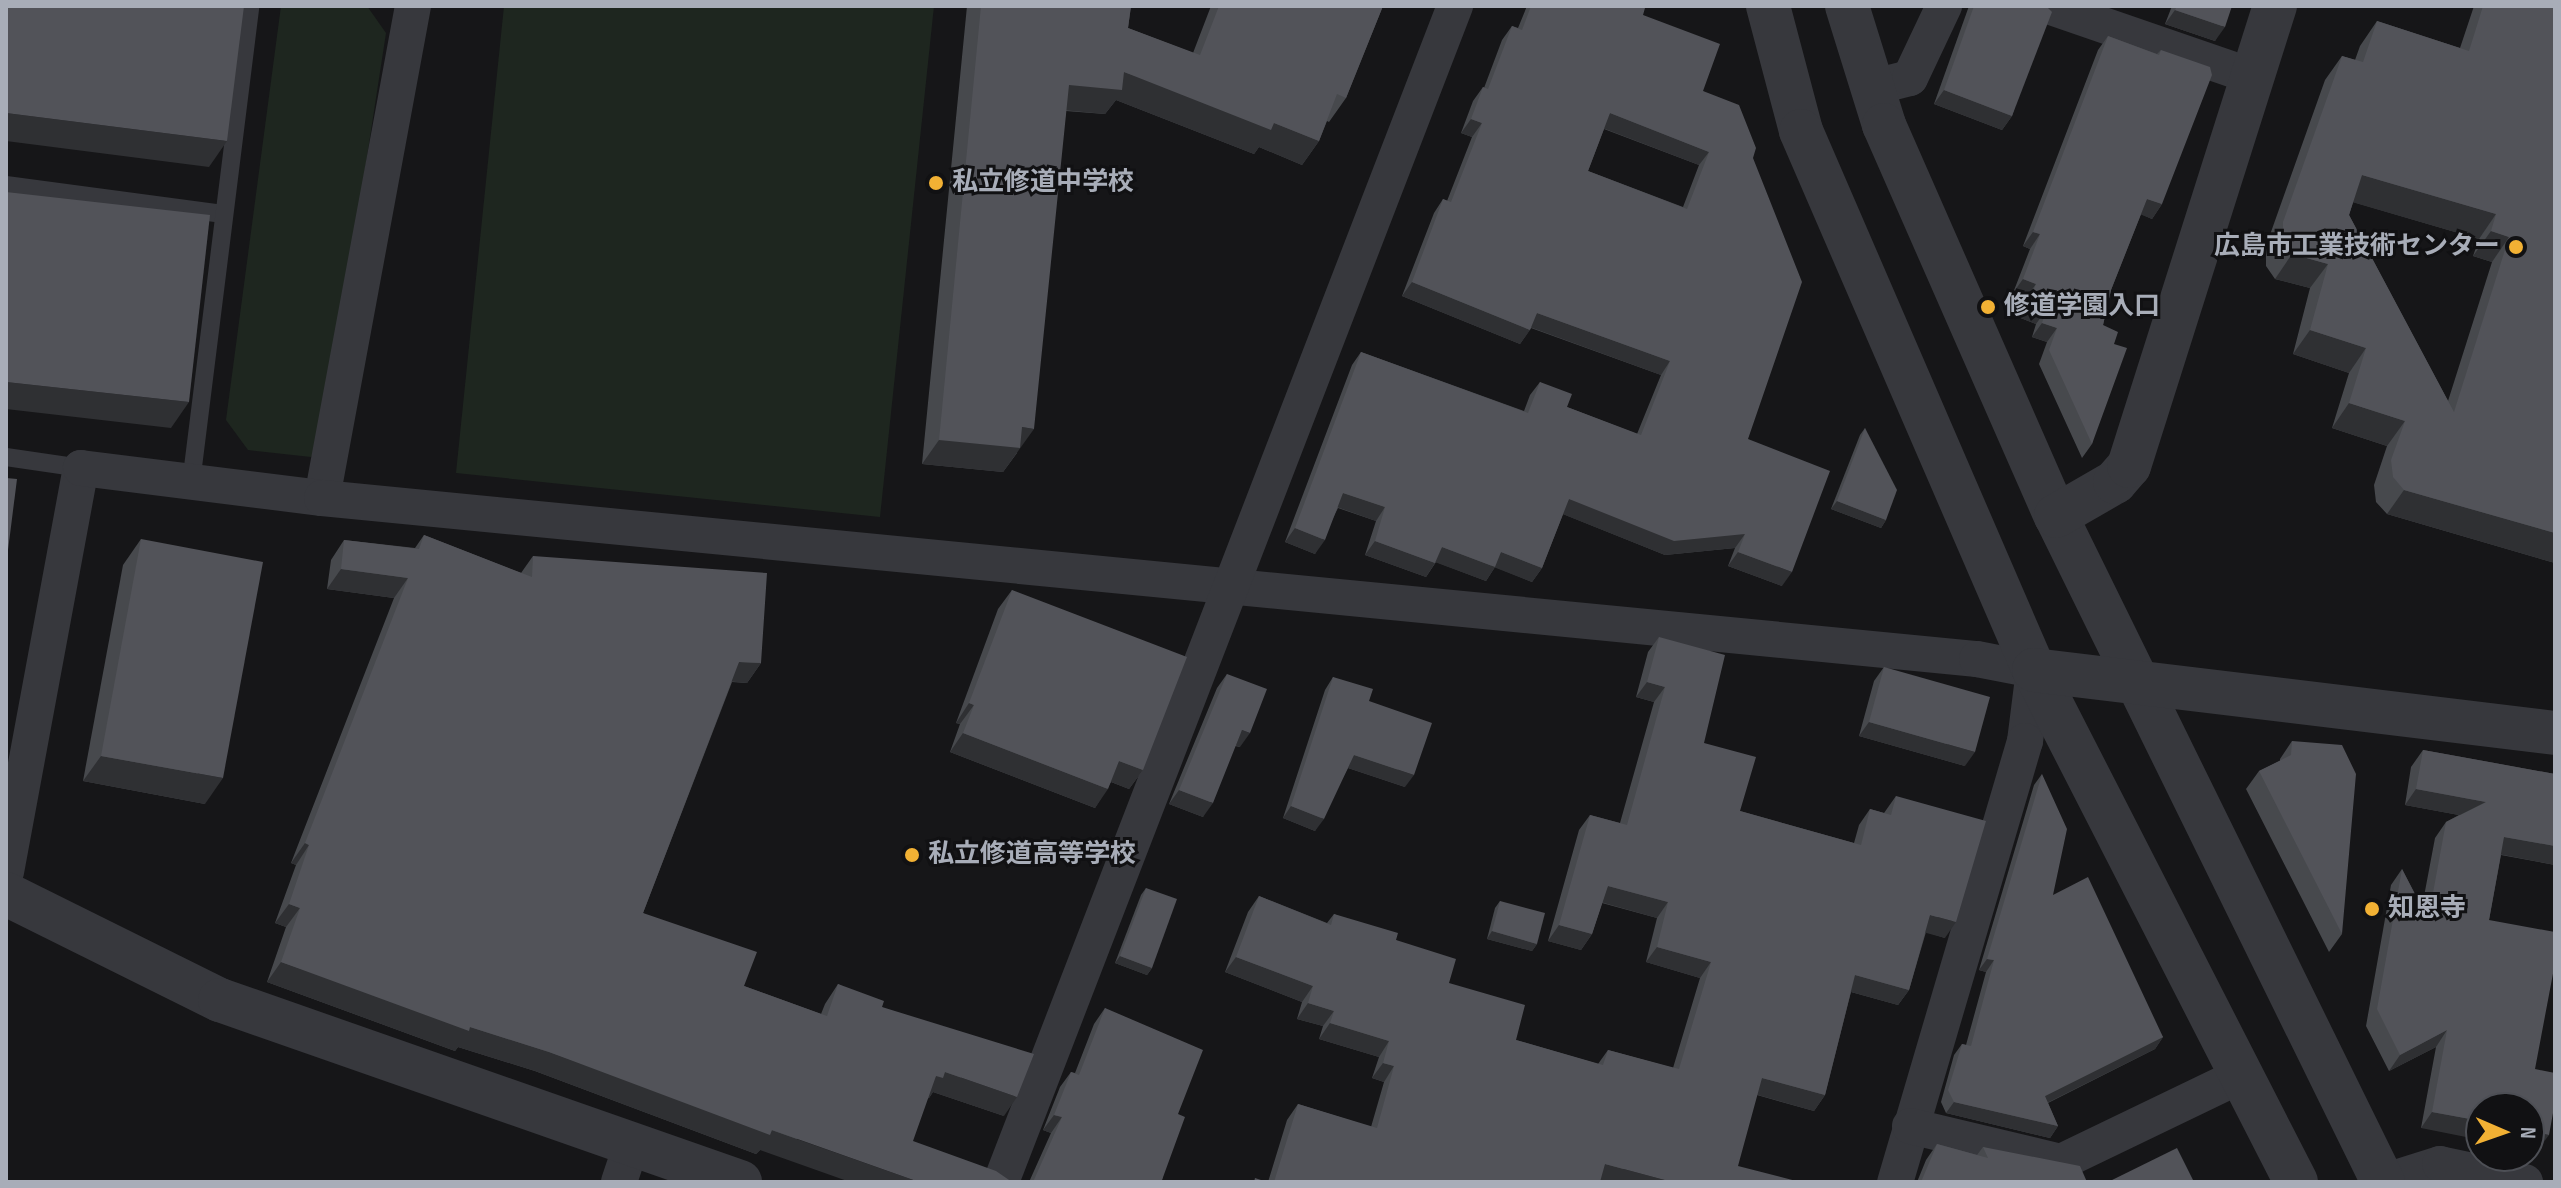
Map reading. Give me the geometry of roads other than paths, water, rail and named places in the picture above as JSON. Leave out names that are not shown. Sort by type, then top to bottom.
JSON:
[{"type":"street","points":[[322,498],[413,6]]},
{"type":"street","points":[[1001,1182],[1228,586],[1455,6]]},
{"type":"street","points":[[1768,6],[1801,131],[2034,670],[2296,1182]]},
{"type":"street","points":[[1847,6],[1870,88],[2056,516],[2383,1182],[2440,1164],[2525,1182]]},
{"type":"street","points":[[1870,88],[1910,78],[1944,6]]},
{"type":"street","points":[[2048,6],[2251,76]]},
{"type":"street","points":[[2056,516],[2115,482],[2129,466],[2275,6]]},
{"type":"street","points":[[6,872],[81,468],[322,498],[1977,659],[2139,687],[2555,733]]},
{"type":"street","points":[[1895,1182],[2025,741],[2034,670]]},
{"type":"street","points":[[6,894],[220,1000],[625,1163],[740,1182]]},
{"type":"street","points":[[1910,1126],[2061,1162],[2242,1075]]},
{"type":"lane","points":[[191,483],[250,6]]},
{"type":"lane","points":[[6,185],[223,214]]},
{"type":"lane","points":[[6,457],[81,468]]},
{"type":"place","name":"私立修道中学校","points":[[936,183]]},
{"type":"place","name":"広島市工業技術センター","points":[[2516,247]]},
{"type":"place","name":"修道学園入口","points":[[1988,307]]},
{"type":"place","name":"私立修道高等学校","points":[[912,855]]},
{"type":"place","name":"知恩寺","points":[[2372,909]]}]
